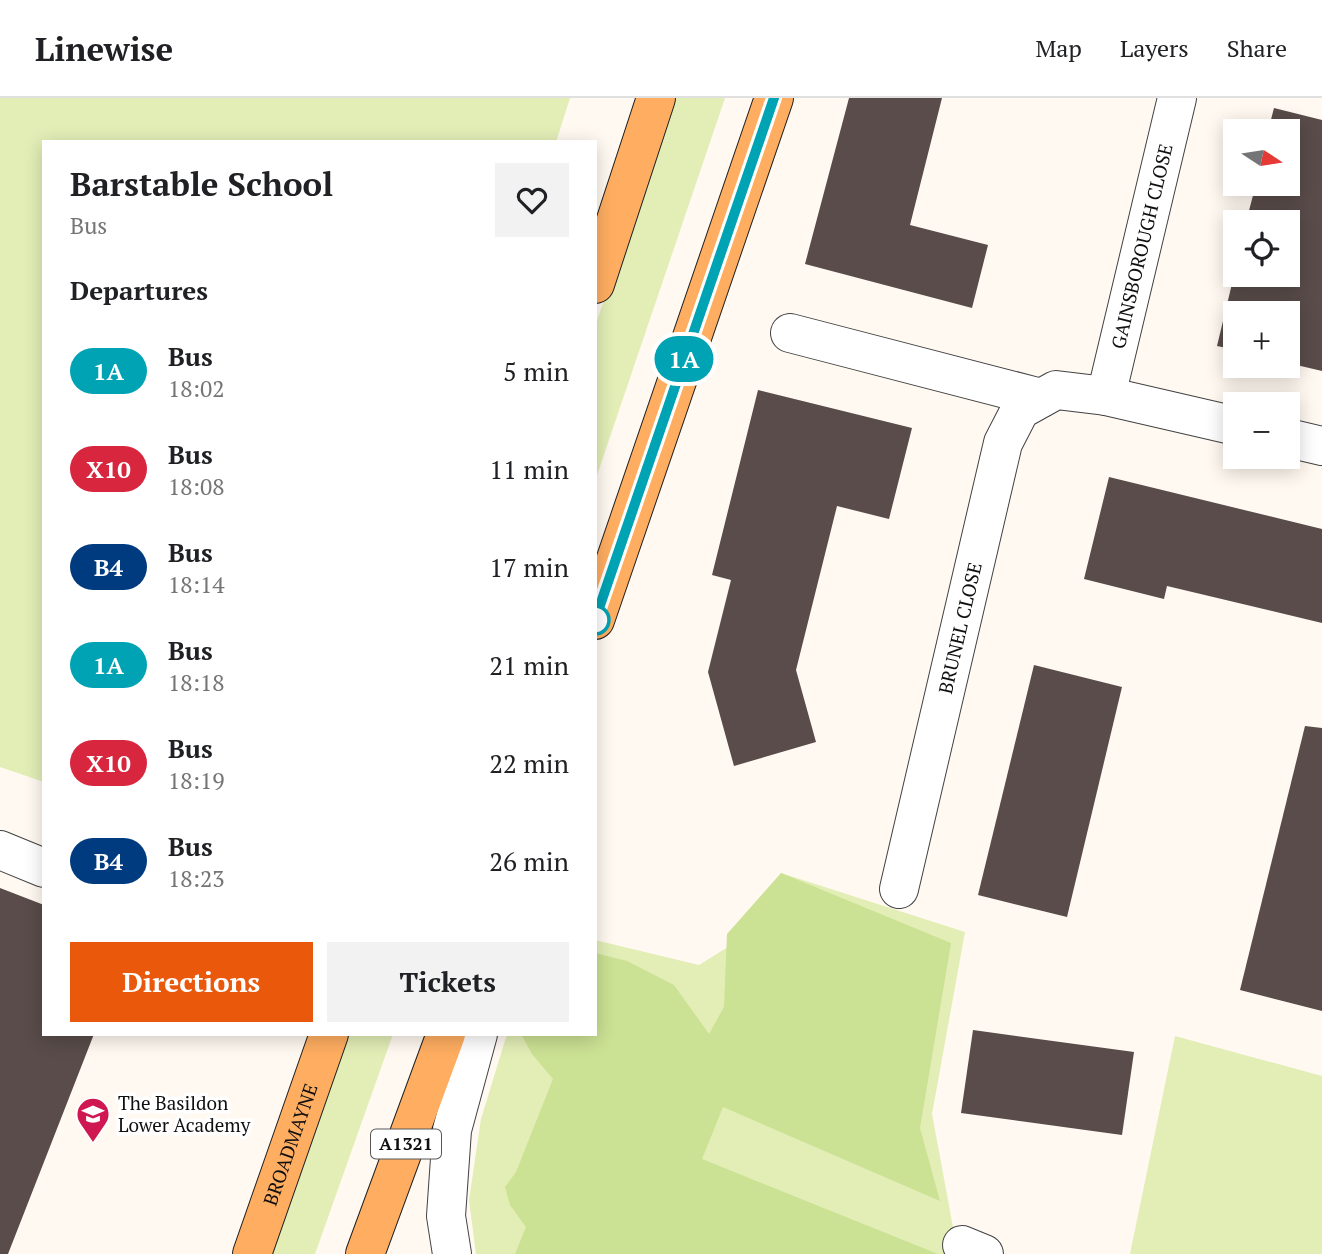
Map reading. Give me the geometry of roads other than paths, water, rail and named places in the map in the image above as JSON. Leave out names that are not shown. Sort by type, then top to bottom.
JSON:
[{"type":"main road","points":[[597,278],[656,98]]},
{"type":"main road","points":[[597,614],[774,98]]},
{"type":"main road","name":"BROADMAYNE","points":[[251,1254],[328,1036]]},
{"type":"main road","name":"A1321","points":[[365,1254],[445,1036]]},
{"type":"street","name":"GAINSBOROUGH CLOSE","points":[[1106,396],[1177,98]]},
{"type":"street","points":[[790,333],[1049,394],[1106,396],[1223,423]]},
{"type":"street","name":"BRUNEL CLOSE","points":[[900,889],[1003,443],[1020,410],[1049,394]]},
{"type":"street","points":[[1300,441],[1322,446]]},
{"type":"street","points":[[0,850],[42,867]]},
{"type":"street","points":[[452,1254],[446,1216],[452,1130],[477,1036]]},
{"type":"place","name":"The Basildon Lower Academy","points":[[93,1144]]}]
